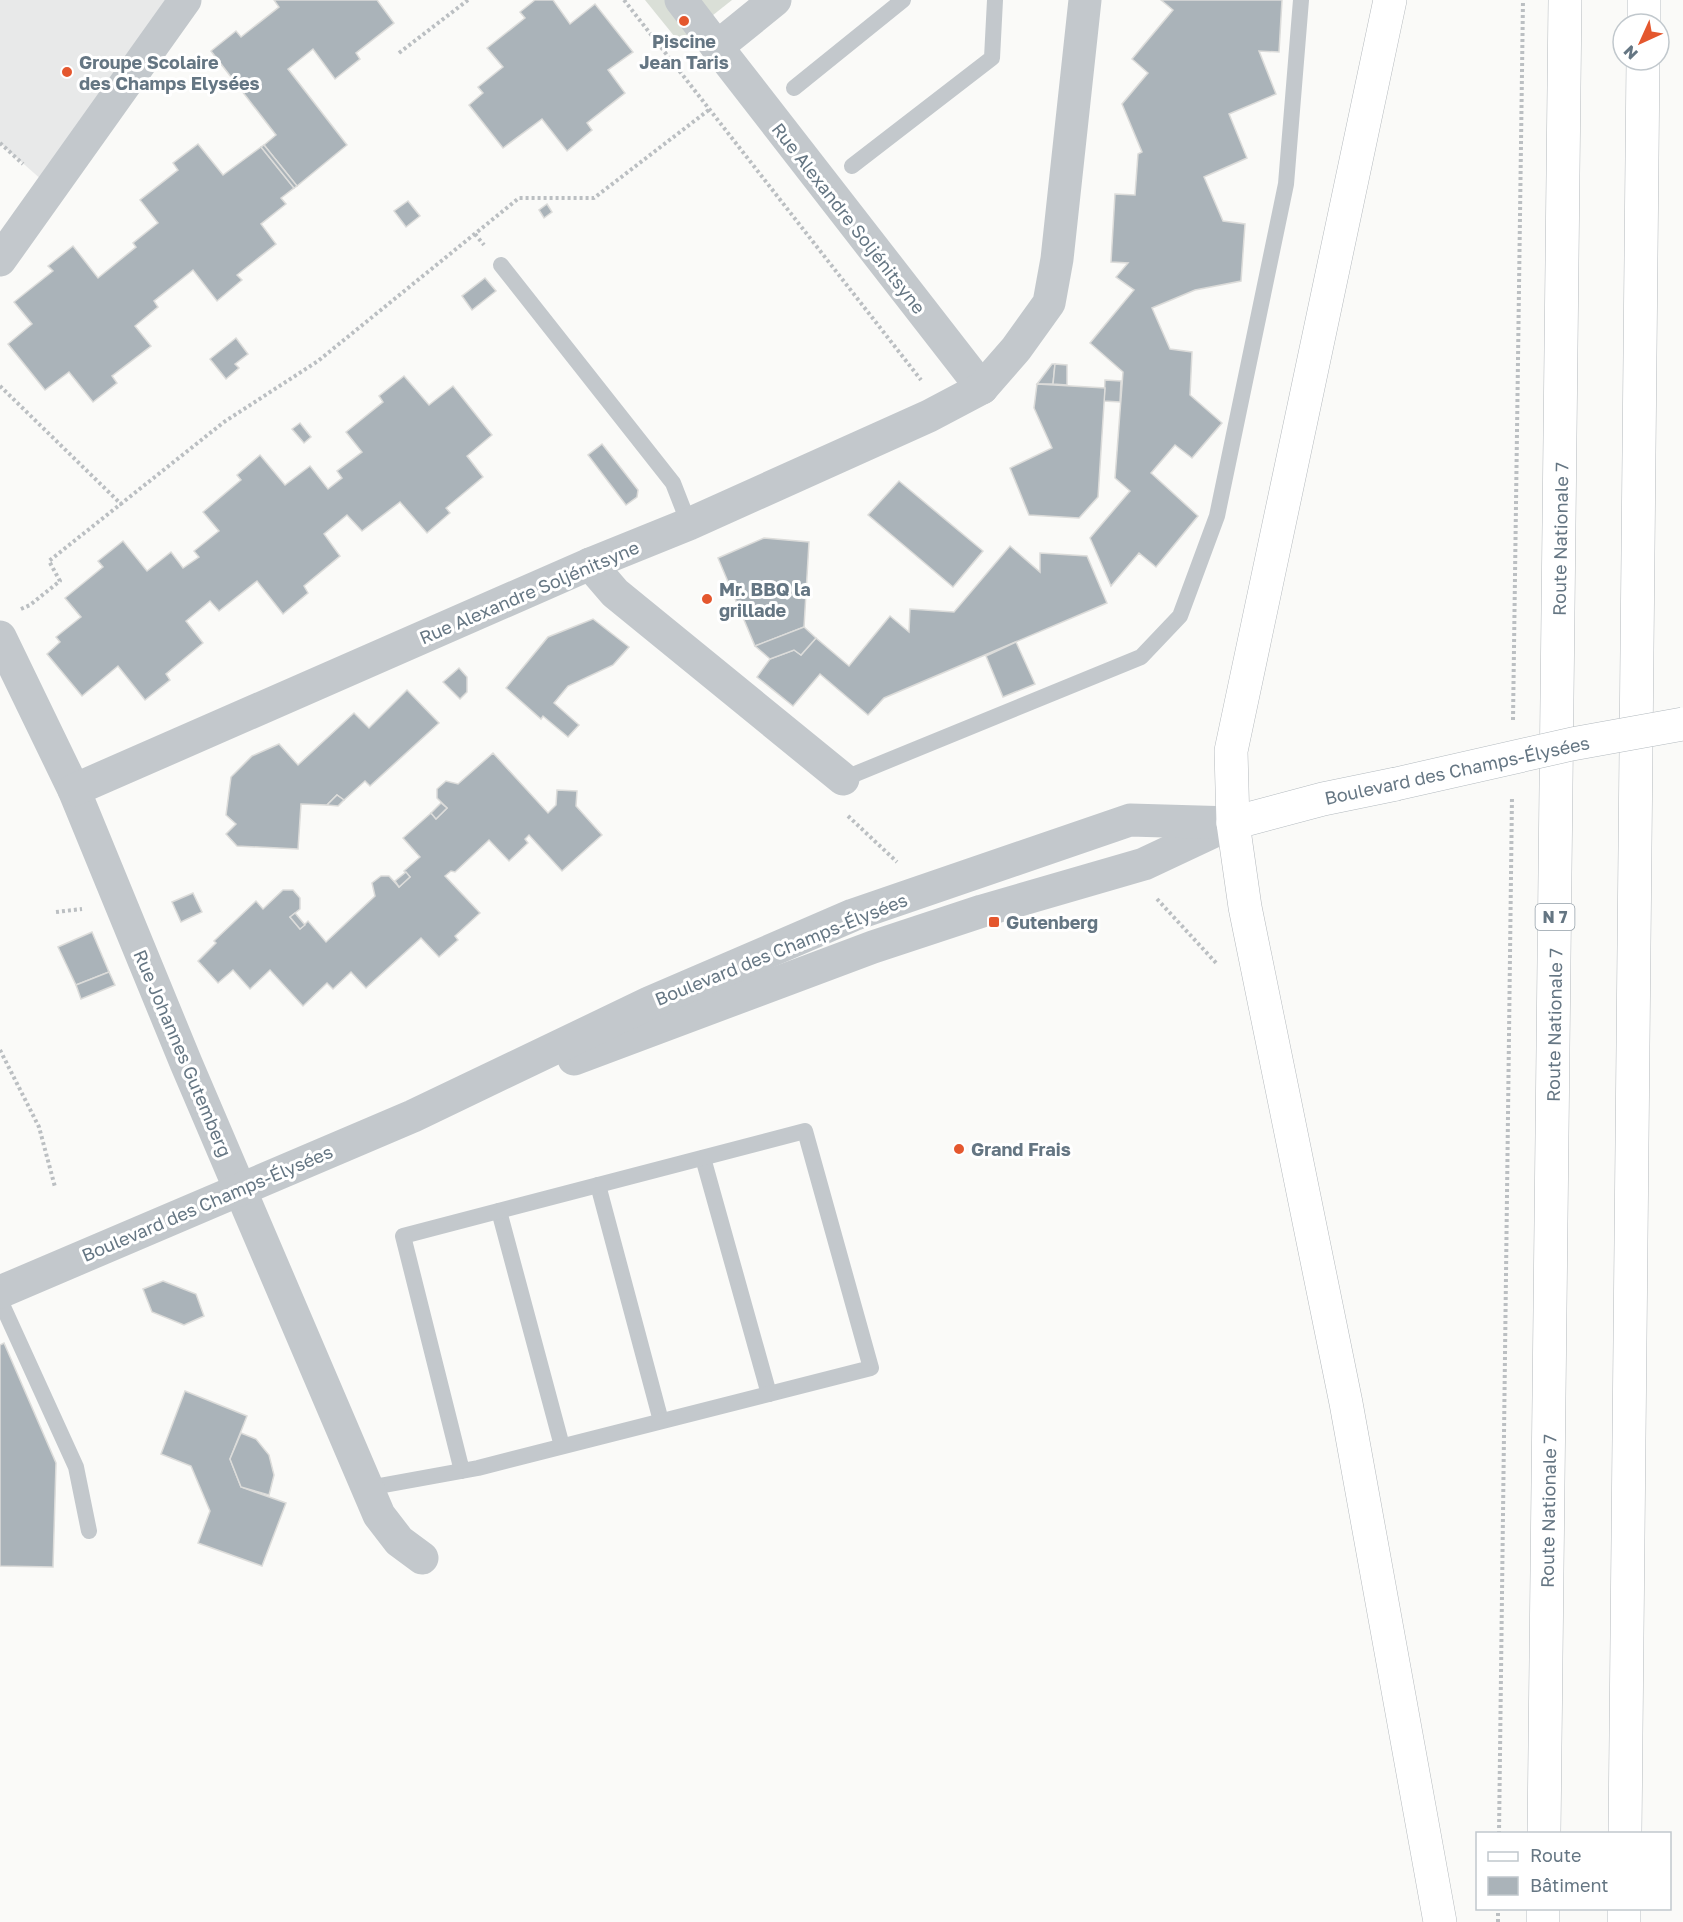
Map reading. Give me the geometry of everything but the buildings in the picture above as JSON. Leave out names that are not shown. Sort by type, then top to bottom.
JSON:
[{"type":"main road","points":[[1390,0],[1232,751],[1233,823],[1245,907],[1347,1403],[1440,1922]]},
{"type":"main road","name":"Route Nationale 7","points":[[1544,1832],[1565,0]]},
{"type":"main road","points":[[1625,1832],[1643,72]]},
{"type":"main road","name":"Boulevard des Champs-Élysées","points":[[1233,823],[1323,799],[1572,744],[1683,724]]},
{"type":"street","points":[[0,260],[185,0]]},
{"type":"street","name":"Rue Alexandre Soljénitsyne","points":[[681,0],[982,388]]},
{"type":"street","points":[[717,47],[775,0]]},
{"type":"street","name":"Rue Alexandre Soljénitsyne","points":[[74,790],[590,564],[689,524],[929,416],[982,388],[1016,349],[1049,303],[1057,259],[1085,0]]},
{"type":"street","points":[[590,564],[615,593],[843,778]]},
{"type":"street","name":"Rue Johannes Gutemberg","points":[[5,625],[379,1515],[399,1541],[422,1558]]},
{"type":"street","name":"Boulevard des Champs-Élysées","points":[[0,1292],[413,1116],[649,1003],[853,915],[1130,820],[1233,823]]},
{"type":"street","name":"Boulevard des Champs-Élysées","points":[[413,1116],[665,1028],[873,947],[982,911],[1144,864],[1233,823]]},
{"type":"lane","points":[[794,88],[903,0]]},
{"type":"lane","points":[[852,166],[992,58],[995,0]]},
{"type":"lane","points":[[843,778],[1141,657],[1180,616],[1217,516],[1286,184],[1301,0]]},
{"type":"lane","points":[[501,265],[673,483],[689,524]]},
{"type":"lane","points":[[368,1488],[462,1471],[871,1368],[805,1131],[403,1236],[462,1471]]},
{"type":"lane","points":[[703,1158],[769,1394]]},
{"type":"lane","points":[[598,1185],[661,1421]]},
{"type":"lane","points":[[499,1211],[562,1446]]},
{"type":"lane","points":[[0,1300],[76,1467],[89,1531]]},
{"type":"path","points":[[399,53],[468,0]]},
{"type":"path","points":[[624,0],[927,388],[929,416]]},
{"type":"path","points":[[1513,723],[1523,0]]},
{"type":"path","points":[[5,625],[60,581],[49,561],[224,422],[318,361],[519,198],[594,198],[710,109]]},
{"type":"path","points":[[0,386],[122,505]]},
{"type":"path","points":[[843,778],[828,796],[926,890]]},
{"type":"path","points":[[1499,1832],[1512,794]]},
{"type":"path","points":[[0,1050],[39,1127],[55,1187]]},
{"type":"shaded area","name":"Groupe Scolaire des Champs Elysées","points":[[0,0],[185,0],[51,188],[0,143]]},
{"type":"shaded area","name":"Piscine Jean Taris","points":[[645,0],[732,0],[679,42]]},
{"type":"place","name":"Piscine Jean Taris","points":[[684,21]]},
{"type":"place","name":"Groupe Scolaire des Champs Elysées","points":[[67,72]]},
{"type":"place","name":"Mr. BBQ la grillade","points":[[707,599]]},
{"type":"place","name":"Gutenberg","points":[[994,922]]},
{"type":"place","name":"Grand Frais","points":[[959,1149]]}]
